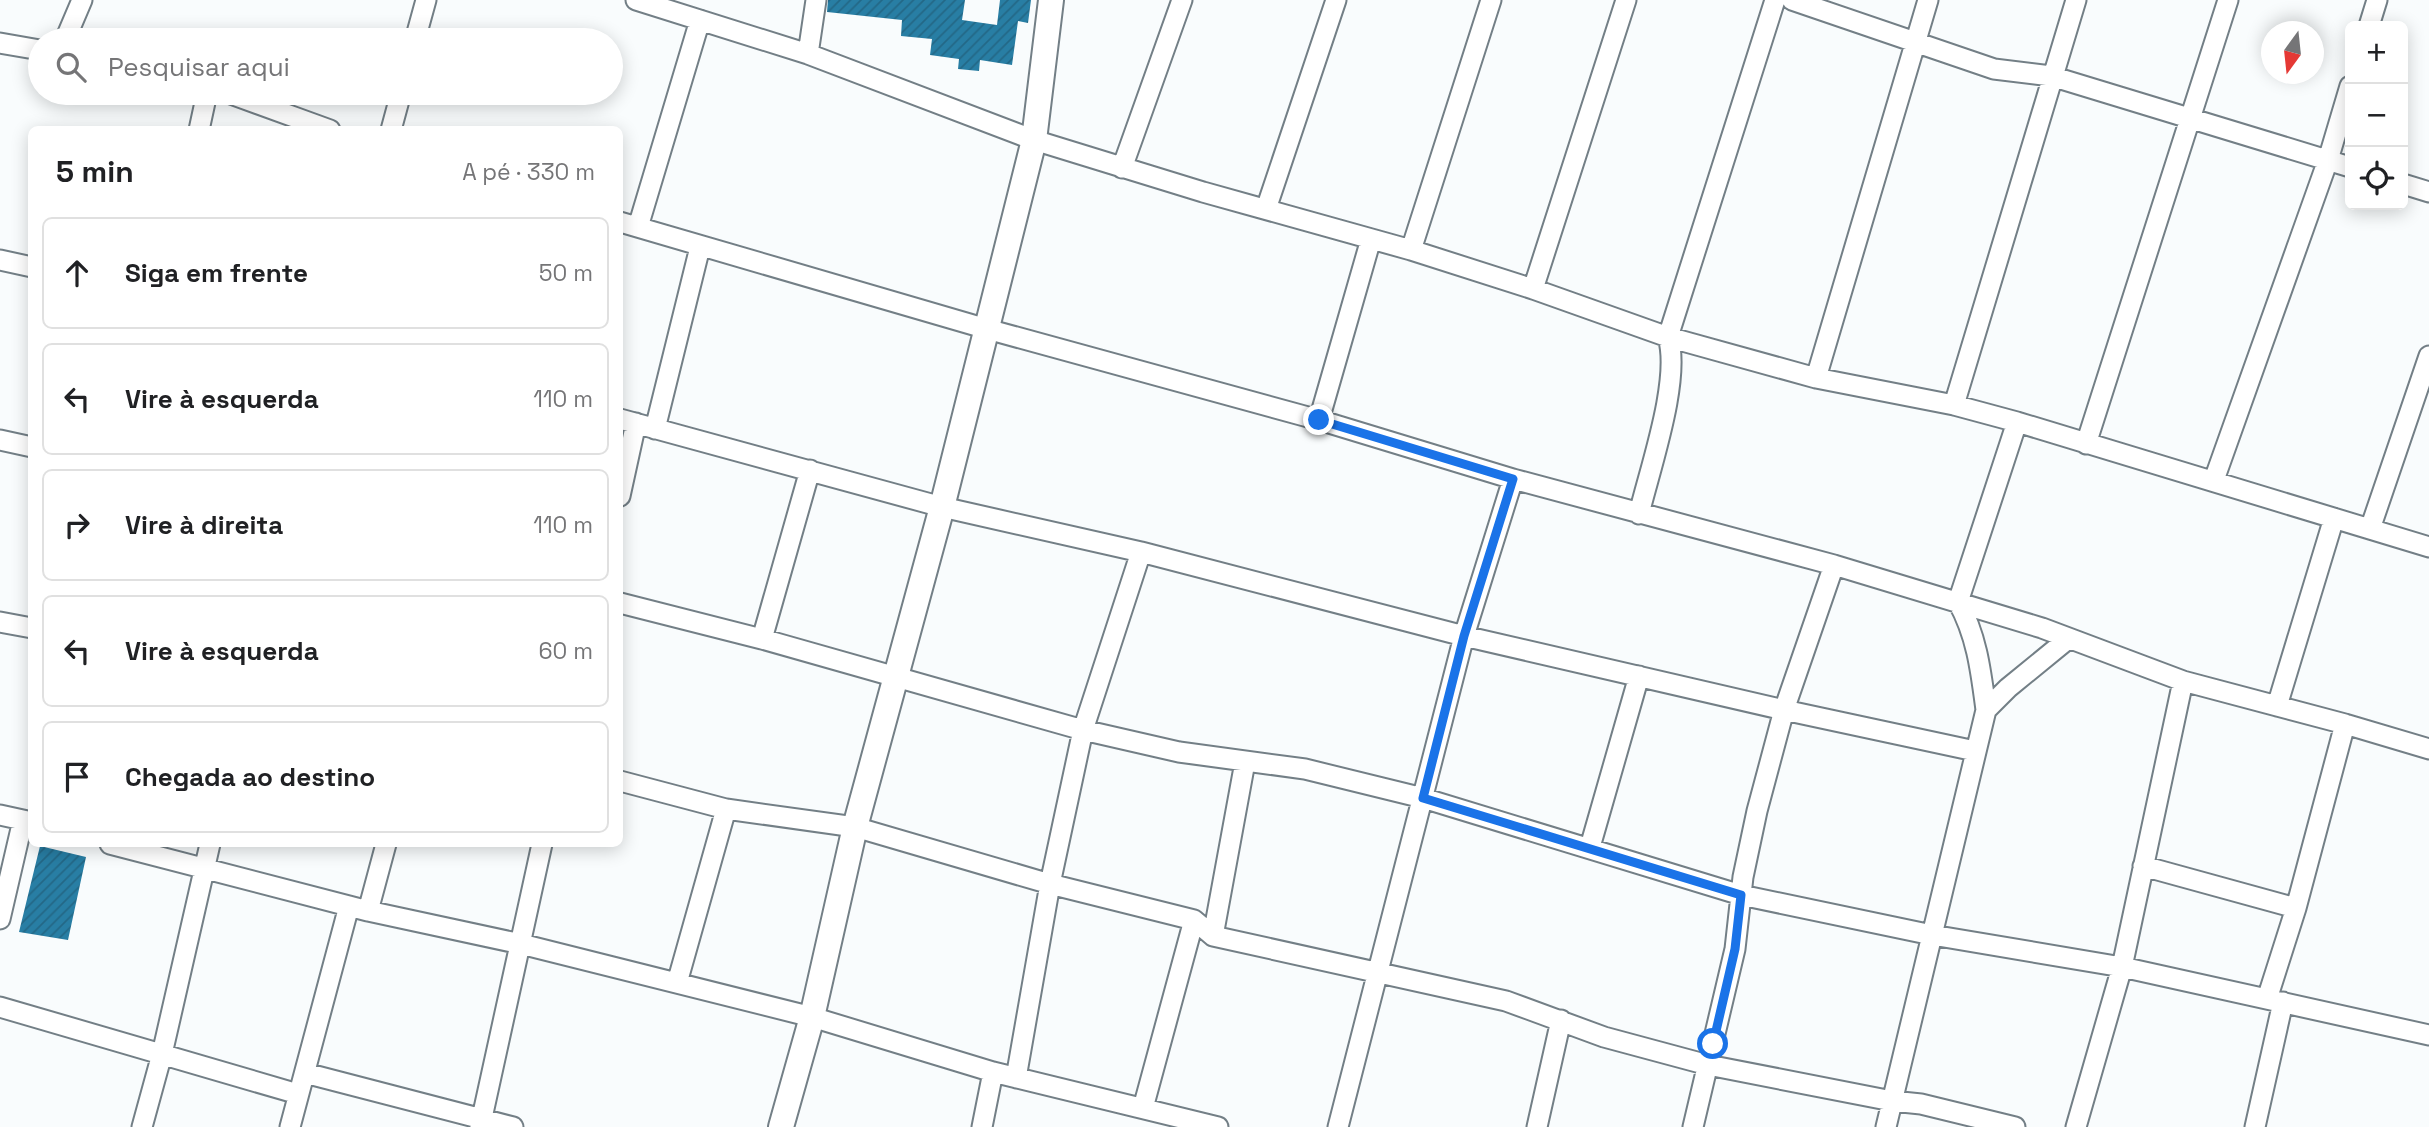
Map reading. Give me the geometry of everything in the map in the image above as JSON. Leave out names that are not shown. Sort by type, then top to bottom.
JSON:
[{"type":"street","points":[[70,28],[82,0]]},
{"type":"street","points":[[418,28],[426,0]]},
{"type":"street","points":[[636,0],[808,54],[1034,140],[1411,250],[1533,289],[1668,337],[1816,378],[1954,405],[2017,422],[2429,547]]},
{"type":"street","points":[[808,54],[816,0]]},
{"type":"street","points":[[781,1127],[812,1017],[855,827],[942,507],[1034,140],[1051,0]]},
{"type":"street","points":[[1122,167],[1182,0]]},
{"type":"street","points":[[1266,209],[1336,0]]},
{"type":"street","points":[[1411,250],[1491,0]]},
{"type":"street","points":[[1533,289],[1626,0]]},
{"type":"street","points":[[1639,514],[1670,389],[1672,350],[1668,337],[1775,0]]},
{"type":"street","points":[[1792,0],[1994,69],[2051,76],[2345,165]]},
{"type":"street","points":[[1816,378],[1928,0]]},
{"type":"street","points":[[1954,405],[2076,0]]},
{"type":"street","points":[[2086,444],[2228,0]]},
{"type":"street","points":[[2371,21],[2377,0]]},
{"type":"street","points":[[700,20],[629,225],[987,329],[1319,420],[1513,479],[1958,601],[2042,628],[2183,681],[2429,749]]},
{"type":"street","points":[[0,43],[28,48]]},
{"type":"street","points":[[2214,480],[2328,160],[2345,103]]},
{"type":"street","points":[[200,126],[204,105]]},
{"type":"street","points":[[261,105],[319,126]]},
{"type":"street","points":[[392,126],[398,105]]},
{"type":"street","points":[[2408,186],[2429,192]]},
{"type":"street","points":[[1319,420],[1371,239]]},
{"type":"street","points":[[623,483],[637,424],[700,247]]},
{"type":"street","points":[[0,260],[28,266]]},
{"type":"street","points":[[2370,529],[2429,356]]},
{"type":"street","points":[[1886,1127],[1986,710],[1974,637],[1958,601],[2017,422]]},
{"type":"street","points":[[637,424],[942,507],[1141,552],[1464,636],[1975,751]]},
{"type":"street","points":[[0,440],[28,446]]},
{"type":"street","points":[[762,639],[810,470]]},
{"type":"street","points":[[1338,1127],[1464,636],[1513,479]]},
{"type":"street","points":[[2277,706],[2334,518]]},
{"type":"street","points":[[1016,1077],[1050,884],[1083,730],[1141,552]]},
{"type":"street","points":[[1693,1127],[1735,949],[1741,895],[1758,811],[1784,710],[1834,565]]},
{"type":"street","points":[[623,604],[762,639],[1083,730],[1180,752],[1305,769],[1423,798],[1741,895],[1932,935],[2122,967],[2429,1035]]},
{"type":"street","points":[[0,622],[28,627]]},
{"type":"street","points":[[1986,710],[2008,688],[2047,659],[2068,639]]},
{"type":"street","points":[[1590,847],[1639,676]]},
{"type":"street","points":[[2076,1127],[2122,967],[2183,681]]},
{"type":"street","points":[[2255,1127],[2275,1001],[2296,908],[2345,724]]},
{"type":"street","points":[[1213,936],[1245,762]]},
{"type":"street","points":[[623,781],[726,809],[855,827],[1050,884],[1194,920],[1213,936],[1506,1001],[1604,1037],[1708,1065],[1892,1101],[1921,1104],[2015,1127]]},
{"type":"street","points":[[677,984],[726,809]]},
{"type":"street","points":[[0,815],[27,821],[0,919]]},
{"type":"street","points":[[121,847],[358,909],[521,944],[812,1017],[993,1072],[1143,1108],[1177,1123],[1218,1127]]},
{"type":"street","points":[[142,1127],[162,1054],[209,847]]},
{"type":"street","points":[[290,1127],[298,1094],[358,909],[385,847]]},
{"type":"street","points":[[481,1123],[541,847]]},
{"type":"street","points":[[2143,866],[2296,908]]},
{"type":"street","points":[[1143,1108],[1194,920]]},
{"type":"street","points":[[0,1007],[298,1094]]},
{"type":"street","points":[[1537,1127],[1561,1020]]},
{"type":"street","points":[[982,1127],[993,1072]]},
{"type":"street","points":[[305,1073],[481,1123],[513,1127]]},
{"type":"building","points":[[828,0],[965,0],[962,20],[997,25],[1000,0],[1031,0],[1028,23],[1018,21],[1012,65],[980,60],[979,71],[958,69],[959,59],[930,55],[932,39],[901,36],[902,20],[827,12]]},
{"type":"building","points":[[40,847],[86,857],[68,940],[19,932]]},
{"type":"route","points":[[1319,420],[1513,479],[1464,636],[1423,798],[1741,895],[1735,949],[1713,1044]]}]
